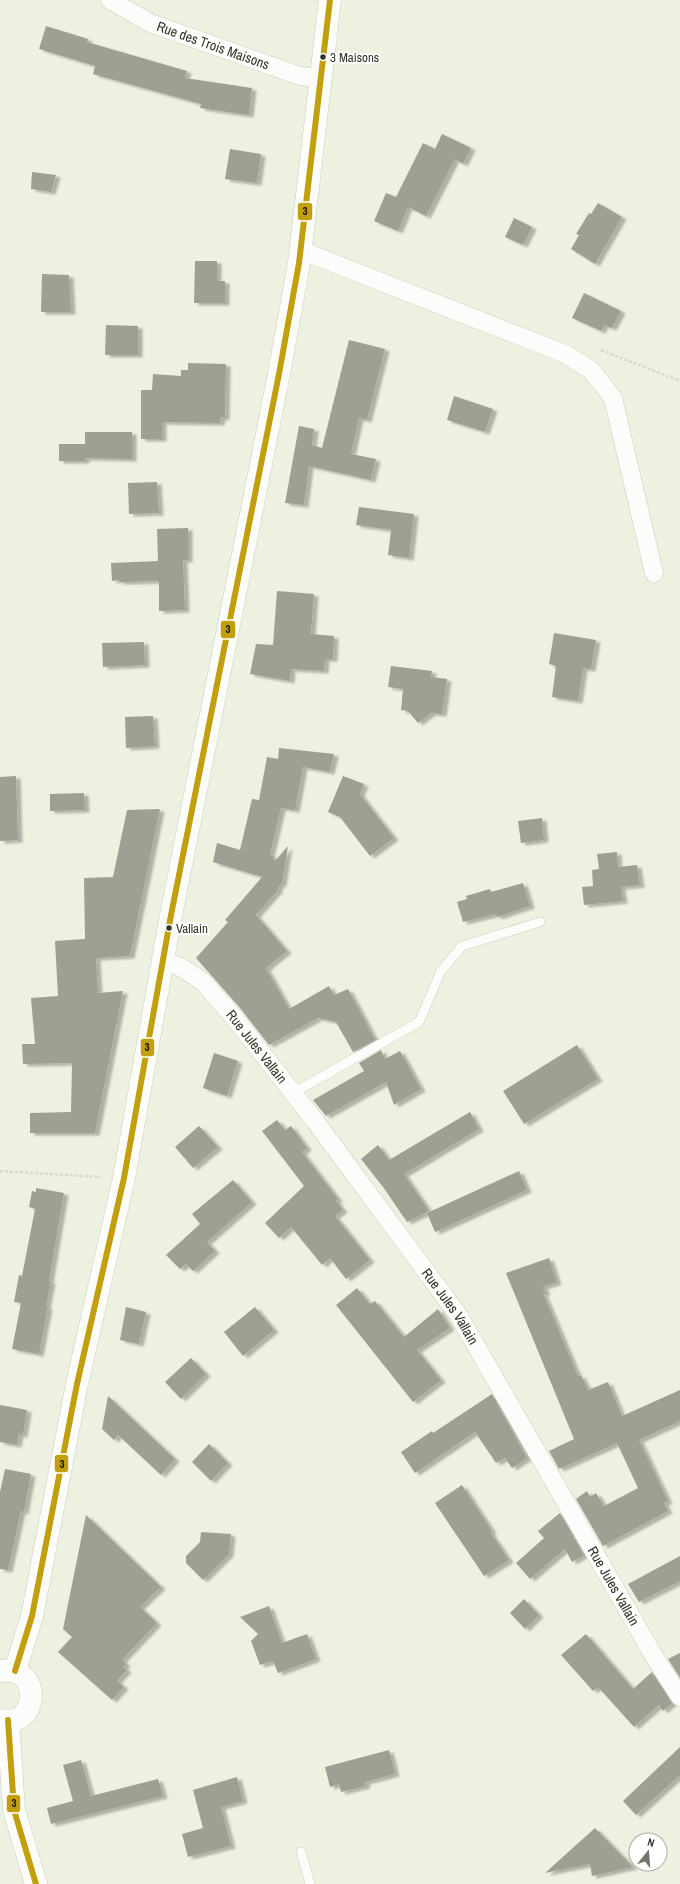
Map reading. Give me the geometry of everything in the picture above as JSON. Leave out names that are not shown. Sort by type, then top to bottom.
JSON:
[{"type":"main road","points":[[36,1884],[14,1810],[4,1720],[19,1717],[26,1712],[32,1697],[28,1681],[22,1675],[8,1671],[32,1616],[78,1384],[124,1178],[163,960],[279,374],[300,250],[322,79],[330,0]]},
{"type":"street","name":"Rue des Trois Maisons","points":[[110,0],[150,23],[300,76],[322,79]]},
{"type":"street","points":[[300,250],[565,354],[591,370],[613,398],[654,573]]},
{"type":"street","name":"Rue Jules Vallain","points":[[163,960],[182,968],[202,981],[232,1015],[293,1093],[459,1316],[654,1658],[680,1697]]},
{"type":"lane","points":[[293,1093],[419,1022],[441,971],[462,946],[540,922]]},
{"type":"lane","points":[[301,1852],[310,1884]]},
{"type":"path","points":[[0,1171],[124,1178]]},
{"type":"building","points":[[46,26],[88,39],[87,42],[187,71],[185,78],[252,88],[249,115],[200,108],[201,104],[93,74],[95,66],[39,49]]},
{"type":"building","points":[[442,134],[471,148],[463,164],[455,159],[426,216],[408,207],[398,231],[374,221],[386,193],[396,197],[423,143],[435,149]]},
{"type":"building","points":[[230,149],[261,154],[257,183],[225,179]]},
{"type":"building","points":[[32,172],[56,175],[51,192],[31,189]]},
{"type":"building","points":[[598,203],[622,217],[595,264],[571,249],[579,235],[576,234],[589,213],[591,214]]},
{"type":"building","points":[[514,218],[532,227],[523,245],[505,237]]},
{"type":"building","points":[[195,261],[217,261],[217,281],[225,281],[225,303],[194,303]]},
{"type":"building","points":[[42,274],[69,275],[71,312],[41,312]]},
{"type":"building","points":[[584,293],[621,311],[612,328],[604,325],[601,331],[572,318]]},
{"type":"building","points":[[106,325],[138,326],[138,355],[105,355]]},
{"type":"building","points":[[349,340],[385,349],[367,420],[359,418],[351,454],[376,459],[371,480],[309,466],[304,505],[285,503],[299,426],[314,429],[312,445],[322,448]]},
{"type":"building","points":[[188,363],[226,364],[225,418],[221,417],[220,423],[162,422],[162,439],[141,439],[141,390],[152,390],[153,374],[181,376],[181,370],[188,370]]},
{"type":"building","points":[[454,396],[493,409],[485,432],[447,420]]},
{"type":"building","points":[[85,432],[132,432],[132,459],[85,458],[85,461],[59,461],[59,444],[85,444]]},
{"type":"building","points":[[157,482],[159,513],[129,514],[128,483]]},
{"type":"building","points":[[359,507],[414,514],[409,558],[388,555],[391,530],[356,525]]},
{"type":"building","points":[[188,528],[188,560],[183,560],[185,610],[159,611],[159,581],[112,581],[111,563],[158,561],[157,529]]},
{"type":"building","points":[[277,591],[314,594],[311,634],[334,636],[333,659],[325,659],[324,671],[291,669],[290,681],[250,674],[256,644],[273,645]]},
{"type":"building","points":[[554,633],[596,640],[591,669],[583,668],[578,701],[552,697],[556,666],[549,664]]},
{"type":"building","points":[[144,642],[145,665],[103,667],[102,643]]},
{"type":"building","points":[[391,666],[432,671],[431,677],[447,679],[442,714],[431,713],[418,723],[408,711],[401,710],[403,689],[388,687]]},
{"type":"building","points":[[153,716],[155,746],[126,748],[125,717]]},
{"type":"building","points":[[279,748],[334,754],[330,772],[303,767],[295,810],[281,808],[270,855],[274,856],[273,859],[276,860],[288,846],[282,883],[277,888],[279,889],[256,915],[287,951],[266,968],[289,1009],[329,986],[334,995],[348,989],[375,1040],[353,1052],[336,1022],[318,1018],[269,1045],[240,1008],[196,958],[228,922],[225,920],[262,877],[213,862],[217,843],[240,850],[252,799],[259,800],[267,757],[278,759]]},
{"type":"building","points":[[16,776],[18,840],[0,841],[0,777]]},
{"type":"building","points":[[343,776],[364,784],[360,794],[394,838],[370,856],[340,817],[328,812]]},
{"type":"building","points":[[84,793],[85,810],[50,811],[50,794]]},
{"type":"building","points":[[160,809],[130,956],[96,958],[98,993],[123,991],[95,1133],[30,1133],[30,1113],[71,1112],[72,1063],[23,1064],[22,1044],[35,1044],[31,998],[58,996],[55,941],[85,939],[84,878],[113,877],[127,810]]},
{"type":"building","points":[[542,818],[544,840],[521,843],[518,821]]},
{"type":"building","points":[[617,852],[618,867],[637,865],[640,885],[621,887],[623,901],[584,905],[582,887],[593,886],[592,870],[599,869],[597,854]]},
{"type":"building","points":[[523,883],[530,906],[497,917],[496,914],[463,922],[457,902],[467,899],[466,896],[490,889],[491,892]]},
{"type":"building","points":[[577,1045],[598,1079],[524,1124],[503,1091]]},
{"type":"building","points":[[381,1050],[385,1059],[400,1051],[421,1089],[394,1105],[386,1082],[326,1116],[313,1100],[364,1071],[359,1063]]},
{"type":"building","points":[[214,1053],[238,1061],[227,1096],[203,1088]]},
{"type":"building","points":[[470,1112],[479,1129],[404,1174],[429,1211],[407,1222],[383,1187],[361,1159],[378,1145],[389,1160]]},
{"type":"building","points":[[277,1120],[285,1130],[291,1126],[307,1148],[302,1152],[338,1199],[336,1201],[343,1210],[335,1216],[370,1260],[346,1279],[330,1258],[322,1265],[291,1227],[279,1238],[265,1223],[304,1186],[262,1131]]},
{"type":"building","points":[[199,1126],[218,1147],[193,1168],[175,1147]]},
{"type":"building","points":[[519,1171],[527,1190],[435,1232],[427,1213]]},
{"type":"building","points":[[233,1180],[252,1202],[207,1242],[215,1251],[193,1271],[186,1264],[180,1269],[166,1255],[200,1224],[192,1214]]},
{"type":"building","points":[[36,1188],[64,1193],[49,1281],[51,1281],[46,1307],[48,1307],[39,1354],[12,1349],[21,1303],[14,1302],[19,1275],[22,1276],[35,1209],[29,1207],[32,1191],[36,1192]]},
{"type":"building","points":[[549,1258],[557,1282],[543,1287],[546,1293],[543,1293],[578,1376],[581,1375],[588,1390],[608,1382],[622,1416],[680,1390],[680,1421],[639,1440],[668,1501],[664,1503],[668,1511],[603,1546],[576,1499],[587,1491],[590,1497],[596,1493],[604,1506],[638,1488],[617,1443],[559,1469],[549,1451],[574,1439],[506,1273]]},
{"type":"building","points":[[357,1288],[370,1304],[375,1301],[404,1337],[438,1309],[450,1328],[417,1350],[441,1380],[413,1402],[336,1305]]},
{"type":"building","points":[[126,1307],[146,1312],[139,1344],[120,1340]]},
{"type":"building","points":[[255,1307],[274,1330],[243,1356],[224,1332]]},
{"type":"building","points":[[191,1358],[206,1374],[181,1399],[165,1382]]},
{"type":"building","points":[[492,1394],[527,1458],[512,1468],[505,1458],[496,1463],[475,1432],[415,1473],[401,1452]]},
{"type":"building","points":[[108,1396],[175,1459],[161,1475],[118,1435],[114,1440],[102,1429]]},
{"type":"building","points":[[0,1405],[27,1410],[23,1435],[19,1434],[17,1445],[0,1442]]},
{"type":"building","points":[[209,1444],[228,1463],[211,1481],[192,1462]]},
{"type":"building","points":[[5,1469],[31,1474],[24,1512],[21,1511],[8,1570],[0,1569],[0,1492]]},
{"type":"building","points":[[462,1485],[492,1531],[490,1532],[509,1560],[484,1576],[435,1503]]},
{"type":"building","points":[[560,1513],[584,1555],[572,1562],[565,1549],[530,1579],[516,1563],[544,1538],[538,1531]]},
{"type":"building","points":[[86,1515],[161,1587],[140,1607],[157,1623],[122,1660],[126,1664],[123,1667],[127,1670],[117,1681],[124,1687],[112,1700],[58,1652],[72,1637],[63,1629]]},
{"type":"building","points":[[201,1532],[231,1534],[229,1554],[203,1580],[186,1563],[186,1556],[200,1542]]},
{"type":"building","points":[[680,1556],[680,1581],[639,1602],[628,1584]]},
{"type":"building","points":[[524,1599],[539,1615],[525,1629],[510,1613]]},
{"type":"building","points":[[269,1606],[282,1643],[307,1634],[316,1659],[278,1673],[273,1661],[260,1665],[251,1641],[258,1634],[240,1617]]},
{"type":"building","points":[[586,1634],[633,1689],[652,1672],[672,1703],[663,1711],[659,1705],[634,1727],[598,1687],[593,1691],[561,1655]]},
{"type":"building","points":[[680,1653],[680,1678],[668,1659]]},
{"type":"building","points":[[680,1747],[680,1775],[636,1815],[623,1801]]},
{"type":"building","points":[[389,1750],[395,1774],[365,1782],[366,1786],[341,1792],[339,1784],[330,1787],[325,1767]]},
{"type":"building","points":[[81,1760],[91,1796],[158,1779],[163,1796],[51,1824],[47,1808],[73,1801],[63,1765]]},
{"type":"building","points":[[237,1777],[243,1801],[221,1807],[231,1846],[188,1857],[182,1834],[203,1828],[193,1790]]},
{"type":"building","points":[[595,1828],[628,1862],[628,1868],[592,1876],[590,1864],[545,1873]]},
{"type":"transit line","name":"3","points":[[15,1671],[32,1616],[77,1384],[124,1178],[171,915],[279,374],[299,263],[330,0]]},
{"type":"transit line","name":"3","points":[[8,1720],[14,1810],[36,1884]]},
{"type":"place","name":"3 Maisons","points":[[323,57]]},
{"type":"place","name":"Vallain","points":[[169,928]]}]
